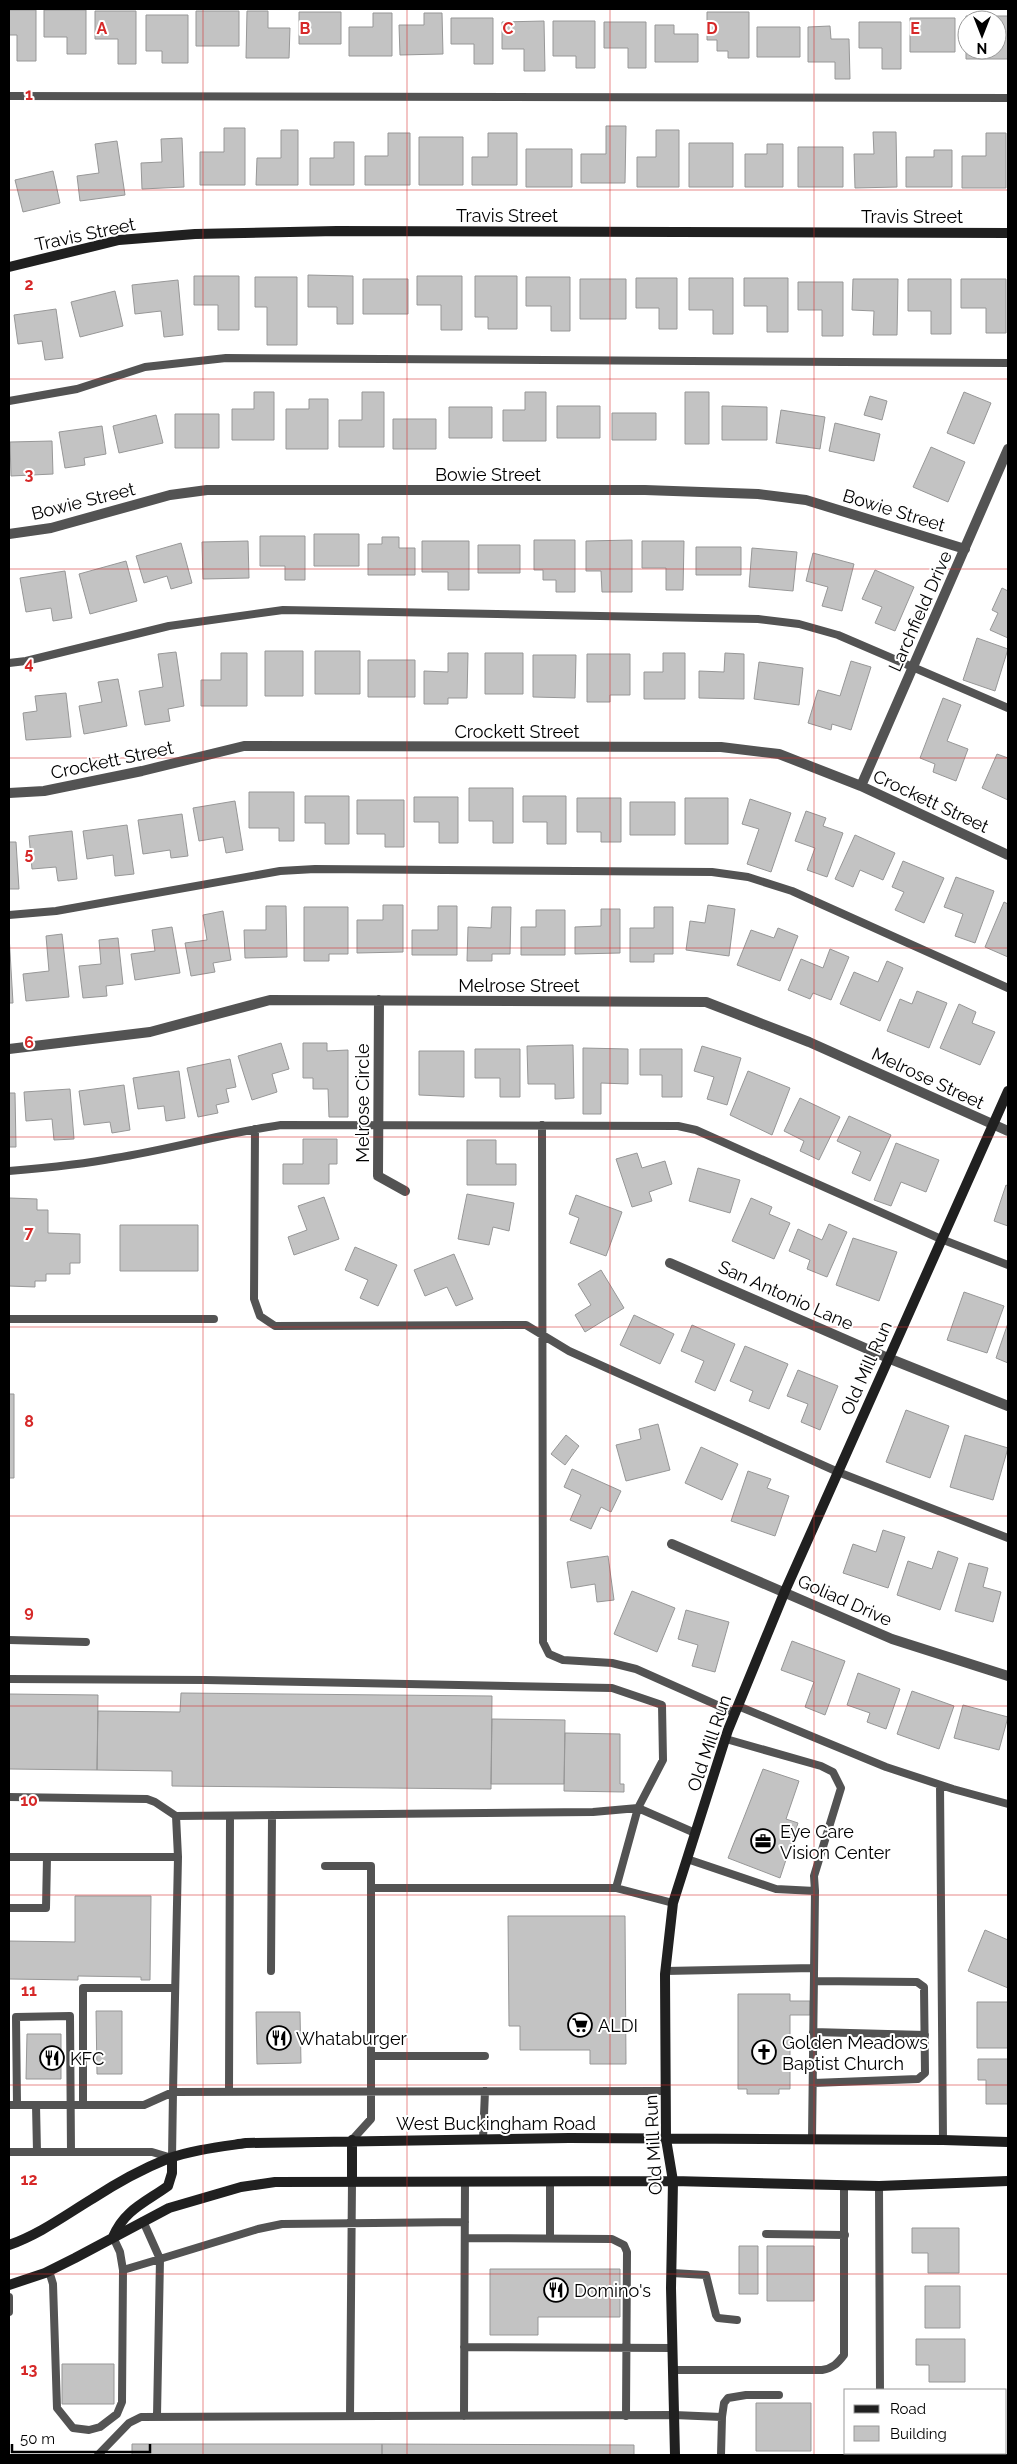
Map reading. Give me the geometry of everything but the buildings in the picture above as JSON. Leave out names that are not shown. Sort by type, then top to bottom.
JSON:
[{"type":"street","name":"Travis Street","points":[[9,267],[119,240],[195,234],[337,231],[1008,232]]},
{"type":"street","name":"Larchfield Drive","points":[[861,786],[1008,449]]},
{"type":"street","name":"Bowie Street","points":[[9,534],[51,528],[170,495],[207,490],[644,490],[758,494],[806,500],[965,549]]},
{"type":"street","name":"Crockett Street","points":[[9,793],[44,791],[142,772],[244,746],[721,748],[779,754],[861,786],[1008,855]]},
{"type":"street","name":"Melrose Street","points":[[9,1049],[150,1032],[270,1000],[706,1002],[809,1042],[1008,1132]]},
{"type":"street","name":"Melrose Circle","points":[[379,1000],[378,1176],[405,1191]]},
{"type":"street","name":"Old Mill Run","points":[[675,2455],[672,2274],[673,2181],[666,2138],[665,2091],[665,1971],[673,1903],[726,1739],[785,1592],[1008,1091]]},
{"type":"street","name":"San Antonio Lane","points":[[670,1263],[888,1358],[1008,1406]]},
{"type":"street","name":"Goliad Drive","points":[[672,1544],[892,1639],[1008,1676]]},
{"type":"street","name":"West Buckingham Road","points":[[9,2245],[28,2238],[133,2176],[172,2158],[199,2150],[246,2143],[352,2140],[666,2138],[812,2138],[1008,2142]]},
{"type":"street","points":[[352,2140],[352,2181]]},
{"type":"street","points":[[113,2237],[118,2225],[132,2208],[168,2186],[172,2174],[172,2158]]},
{"type":"street","points":[[9,2285],[49,2271],[169,2208],[241,2187],[275,2182],[673,2181],[878,2186],[1008,2182]]},
{"type":"lane","points":[[9,96],[1008,98]]},
{"type":"lane","points":[[9,401],[77,388],[145,367],[226,358],[1008,363]]},
{"type":"lane","points":[[9,663],[26,661],[169,626],[283,610],[758,619],[799,624],[838,635],[1008,708]]},
{"type":"lane","points":[[9,915],[56,911],[280,870],[712,872],[748,877],[792,891],[1008,988]]},
{"type":"lane","points":[[9,1171],[59,1167],[117,1158],[280,1125],[678,1126],[696,1130],[941,1239],[1008,1266]]},
{"type":"lane","points":[[542,1125],[543,1642],[549,1654],[563,1660],[612,1663],[636,1669],[886,1767],[940,1785],[1008,1804]]},
{"type":"lane","points":[[255,1129],[254,1299],[256,1310],[266,1321],[275,1326],[526,1325],[569,1351],[838,1472],[1008,1538]]},
{"type":"lane","points":[[9,1319],[214,1320]]},
{"type":"lane","points":[[9,1640],[86,1642]]},
{"type":"lane","points":[[9,1679],[215,1680],[612,1688],[662,1706],[663,1760],[638,1808],[616,1888]]},
{"type":"lane","points":[[726,1739],[821,1766],[833,1772],[841,1788],[814,1876],[816,1891],[812,2138]]},
{"type":"lane","points":[[940,1785],[943,2140]]},
{"type":"lane","points":[[9,1797],[146,1799],[156,1802],[176,1816],[593,1812],[638,1808],[695,1833]]},
{"type":"lane","points":[[9,2152],[152,2152],[172,2158],[173,1988],[178,1857],[176,1816]]},
{"type":"lane","points":[[229,2092],[230,1816]]},
{"type":"lane","points":[[271,1971],[272,1816]]},
{"type":"lane","points":[[9,1856],[178,1857]]},
{"type":"lane","points":[[9,1908],[46,1908],[47,1857]]},
{"type":"lane","points":[[687,1859],[776,1889],[816,1891]]},
{"type":"lane","points":[[325,1866],[370,1866],[371,2119],[352,2140]]},
{"type":"lane","points":[[371,1888],[616,1888],[673,1903]]},
{"type":"lane","points":[[665,1971],[814,1968]]},
{"type":"lane","points":[[813,2083],[918,2079],[925,2073],[924,1987],[917,1982],[814,1981]]},
{"type":"lane","points":[[83,2105],[83,1988],[173,1988]]},
{"type":"lane","points":[[71,2152],[70,2105],[70,2016],[16,2017],[13,2105],[70,2105],[83,2105],[144,2105],[173,2092],[665,2091]]},
{"type":"lane","points":[[814,2032],[925,2035]]},
{"type":"lane","points":[[371,2056],[485,2056]]},
{"type":"lane","points":[[483,2139],[485,2091]]},
{"type":"lane","points":[[36,2105],[36,2152]]},
{"type":"lane","points":[[350,2416],[352,2181]]},
{"type":"lane","points":[[464,2416],[465,2181]]},
{"type":"lane","points":[[550,2181],[550,2238]]},
{"type":"lane","points":[[674,2370],[822,2370],[830,2369],[837,2364],[844,2355],[844,2185]]},
{"type":"lane","points":[[878,2186],[880,2389]]},
{"type":"lane","points":[[143,2221],[160,2259],[157,2416]]},
{"type":"lane","points":[[124,2270],[250,2231],[282,2224],[465,2222]]},
{"type":"lane","points":[[766,2234],[845,2235]]},
{"type":"lane","points":[[49,2271],[53,2284],[57,2408],[67,2422],[79,2430],[94,2429],[100,2427],[120,2409],[124,2270],[120,2252],[113,2237]]},
{"type":"lane","points":[[465,2238],[612,2238],[624,2245],[627,2252],[626,2416]]},
{"type":"lane","points":[[672,2274],[706,2275],[718,2318],[737,2320]]},
{"type":"lane","points":[[9,2297],[9,2312]]},
{"type":"lane","points":[[464,2347],[626,2346],[674,2348]]},
{"type":"lane","points":[[721,2455],[722,2417],[724,2403],[728,2398],[746,2395],[779,2395]]},
{"type":"lane","points":[[98,2455],[135,2418],[157,2416],[674,2415],[722,2417]]},
{"type":"place","name":"Eye Care Vision Center","points":[[763,1841]]},
{"type":"place","name":"ALDI","points":[[580,2025]]},
{"type":"place","name":"Whataburger","points":[[279,2038]]},
{"type":"place","name":"Golden Meadows Baptist Church","points":[[764,2052]]},
{"type":"place","name":"KFC","points":[[52,2058]]},
{"type":"place","name":"Domino's","points":[[556,2290]]}]
